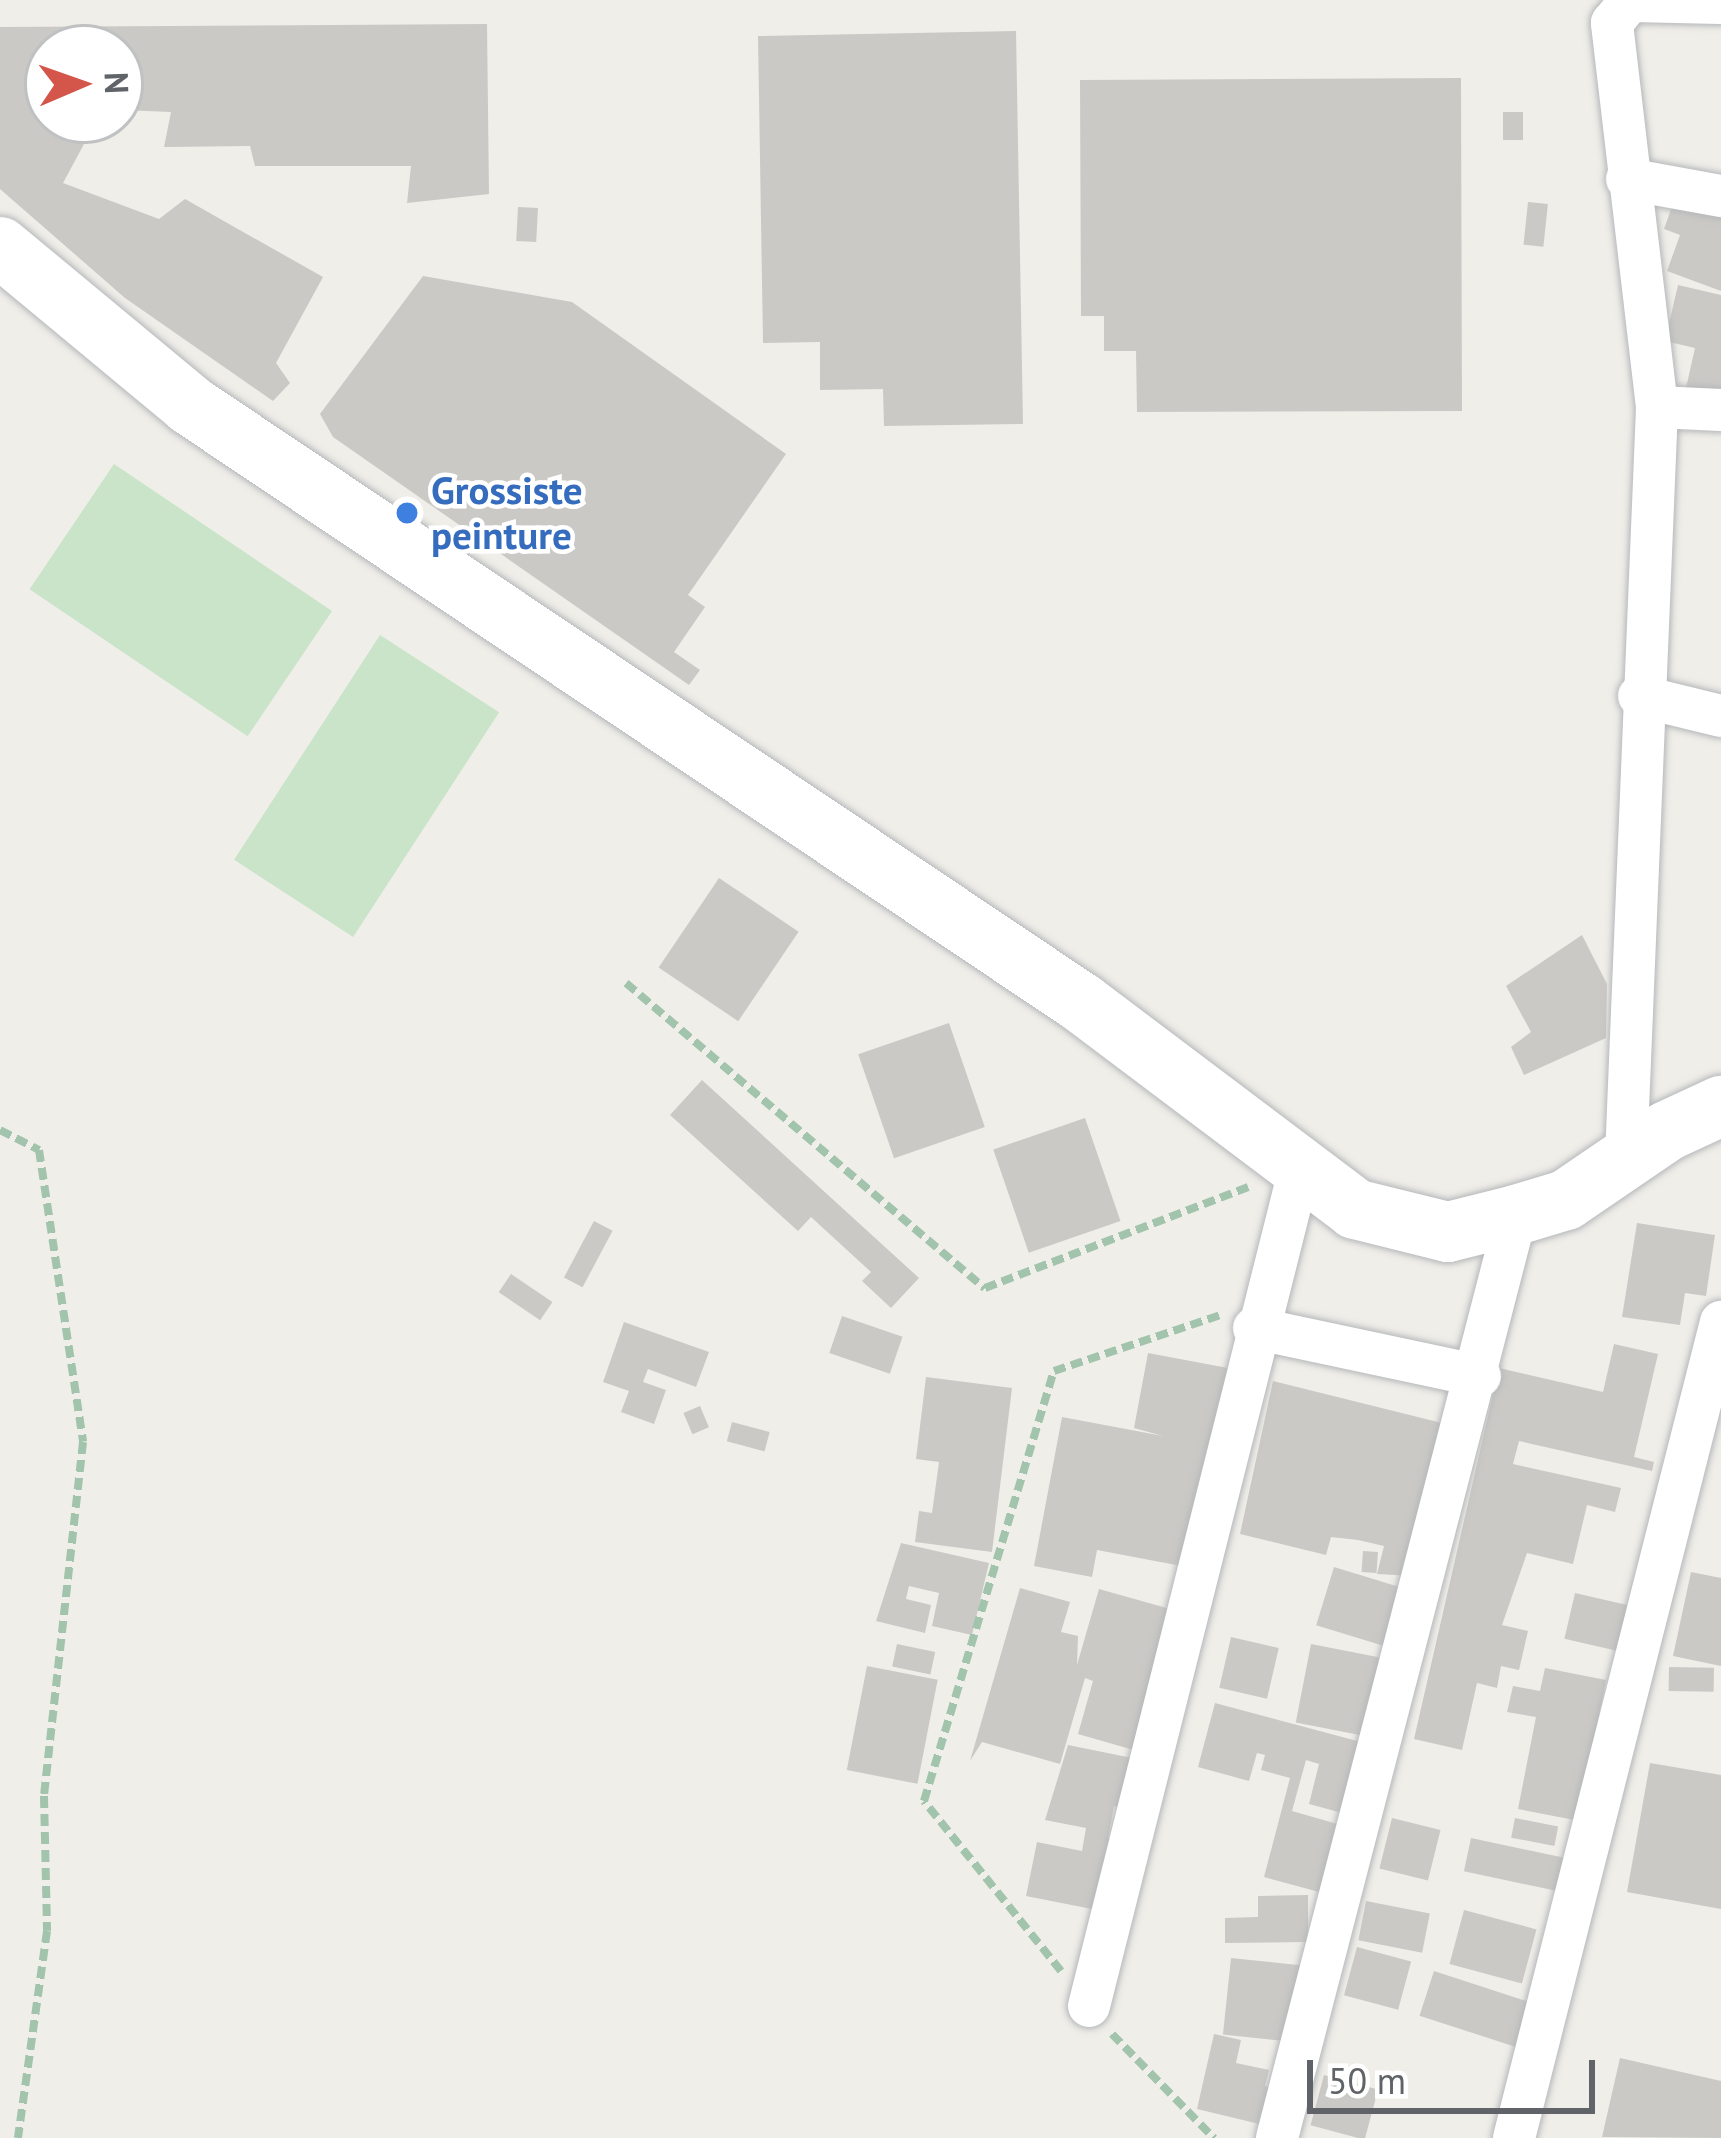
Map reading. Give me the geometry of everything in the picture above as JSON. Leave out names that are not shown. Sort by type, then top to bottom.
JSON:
[{"type":"street","points":[[1626,1157],[1639,696],[1657,407],[1627,179],[1617,9],[1630,1],[1721,3]]},
{"type":"street","points":[[1627,179],[1721,196]]},
{"type":"street","points":[[0,247],[190,405],[1082,1003],[1355,1209],[1448,1232],[1516,1215],[1566,1200],[1626,1157],[1721,1106]]},
{"type":"street","points":[[1657,407],[1721,410]]},
{"type":"street","points":[[1639,696],[1721,716]]},
{"type":"street","points":[[1089,2006],[1258,1314],[1300,1167]]},
{"type":"street","points":[[1277,2138],[1480,1376],[1516,1215]]},
{"type":"street","points":[[1258,1314],[1480,1376]]},
{"type":"street","points":[[1514,2138],[1721,1322]]},
{"type":"path","points":[[626,983],[985,1288],[1300,1167]]},
{"type":"path","points":[[0,1130],[39,1150],[82,1442],[44,1796],[47,1931],[18,2138]]},
{"type":"path","points":[[1214,2138],[1152,2083],[924,1801],[1054,1371],[1258,1314]]},
{"type":"green space","points":[[114,464],[332,611],[248,736],[30,589]]},
{"type":"green space","points":[[380,635],[499,712],[353,937],[234,860]]},
{"type":"building","points":[[487,24],[489,194],[407,203],[411,166],[255,166],[250,146],[164,147],[171,112],[144,111],[144,26]]},
{"type":"building","points":[[0,27],[24,27],[24,144],[84,144],[63,183],[159,219],[185,199],[323,277],[276,363],[290,383],[273,401],[125,298],[0,189]]},
{"type":"building","points":[[1016,31],[1023,424],[884,426],[883,389],[820,390],[820,342],[763,343],[758,36]]},
{"type":"building","points":[[1461,78],[1462,411],[1137,412],[1136,351],[1104,351],[1104,316],[1081,316],[1080,80]]},
{"type":"building","points":[[1503,112],[1523,112],[1523,140],[1503,140]]},
{"type":"building","points":[[1680,184],[1721,199],[1721,291],[1667,271],[1680,235],[1664,229]]},
{"type":"building","points":[[1528,202],[1548,204],[1543,247],[1524,245]]},
{"type":"building","points":[[518,207],[538,208],[536,242],[516,241]]},
{"type":"building","points":[[423,276],[572,302],[786,454],[688,595],[705,607],[674,652],[700,670],[689,685],[333,437],[320,414]]},
{"type":"building","points":[[1678,285],[1721,295],[1721,396],[1686,388],[1695,348],[1665,341]]},
{"type":"building","points":[[719,878],[799,932],[738,1021],[659,968]]},
{"type":"building","points":[[1582,935],[1607,984],[1606,1038],[1524,1075],[1511,1047],[1531,1032],[1506,986]]},
{"type":"building","points":[[949,1023],[985,1127],[894,1158],[858,1054]]},
{"type":"building","points":[[702,1080],[919,1278],[891,1308],[862,1281],[871,1272],[811,1217],[798,1231],[670,1115]]},
{"type":"building","points":[[1085,1118],[1120,1221],[1029,1253],[993,1150]]},
{"type":"building","points":[[594,1221],[613,1231],[582,1287],[564,1278]]},
{"type":"building","points":[[1637,1223],[1715,1235],[1706,1296],[1685,1293],[1680,1325],[1622,1317]]},
{"type":"building","points":[[511,1274],[552,1302],[540,1320],[499,1292]]},
{"type":"building","points":[[842,1316],[903,1337],[890,1374],[829,1353]]},
{"type":"building","points":[[624,1322],[709,1352],[696,1387],[648,1369],[643,1382],[666,1390],[654,1424],[621,1412],[629,1391],[603,1382]]},
{"type":"building","points":[[1614,1344],[1658,1354],[1634,1457],[1654,1462],[1652,1471],[1519,1441],[1513,1464],[1621,1488],[1615,1512],[1587,1505],[1573,1564],[1527,1553],[1502,1625],[1528,1631],[1519,1670],[1501,1666],[1497,1688],[1477,1683],[1462,1750],[1414,1739],[1499,1368],[1603,1392]]},
{"type":"building","points":[[1148,1353],[1265,1375],[1192,1568],[1097,1550],[1092,1577],[1034,1566],[1062,1417],[1163,1436],[1134,1428]]},
{"type":"building","points":[[926,1377],[1012,1388],[992,1552],[915,1542],[919,1511],[932,1513],[939,1462],[916,1459]]},
{"type":"building","points":[[1273,1381],[1470,1430],[1434,1577],[1377,1574],[1384,1546],[1358,1540],[1331,1537],[1326,1555],[1240,1534]]},
{"type":"building","points":[[700,1406],[709,1427],[692,1434],[683,1413]]},
{"type":"building","points":[[732,1422],[770,1432],[764,1451],[727,1441]]},
{"type":"building","points":[[901,1543],[989,1563],[972,1635],[932,1626],[939,1593],[909,1586],[906,1599],[931,1605],[925,1633],[876,1621]]},
{"type":"building","points":[[1363,1551],[1378,1552],[1376,1573],[1362,1572]]},
{"type":"building","points":[[1334,1567],[1419,1593],[1401,1651],[1316,1625]]},
{"type":"building","points":[[1691,1572],[1721,1578],[1721,1666],[1673,1656]]},
{"type":"building","points":[[1020,1588],[1070,1602],[1061,1632],[1078,1636],[1077,1665],[1099,1589],[1202,1618],[1137,1751],[1078,1734],[1093,1681],[1085,1678],[1060,1764],[982,1742],[970,1761]]},
{"type":"building","points":[[1575,1593],[1632,1606],[1621,1652],[1564,1639]]},
{"type":"building","points":[[1231,1637],[1279,1648],[1267,1699],[1219,1688]]},
{"type":"building","points":[[897,1644],[935,1652],[930,1675],[892,1666]]},
{"type":"building","points":[[1311,1644],[1408,1663],[1393,1741],[1296,1723]]},
{"type":"building","points":[[867,1666],[938,1680],[917,1784],[847,1770]]},
{"type":"building","points":[[1669,1667],[1714,1668],[1714,1692],[1669,1691]]},
{"type":"building","points":[[1545,1668],[1606,1680],[1594,1740],[1595,1824],[1518,1809],[1536,1717],[1507,1712],[1513,1686],[1540,1691]]},
{"type":"building","points":[[1215,1703],[1391,1750],[1372,1821],[1309,1804],[1319,1764],[1306,1760],[1292,1811],[1341,1825],[1323,1893],[1264,1877],[1290,1778],[1261,1770],[1265,1755],[1257,1753],[1249,1781],[1198,1767]]},
{"type":"building","points":[[1068,1745],[1142,1760],[1132,1810],[1114,1806],[1108,1838],[1121,1840],[1107,1912],[1026,1896],[1037,1842],[1082,1851],[1086,1828],[1045,1820]]},
{"type":"building","points":[[1650,1763],[1721,1775],[1721,1909],[1627,1892]]},
{"type":"building","points":[[1392,1818],[1441,1830],[1428,1881],[1379,1868]]},
{"type":"building","points":[[1515,1818],[1558,1826],[1554,1846],[1511,1838]]},
{"type":"building","points":[[1471,1838],[1568,1859],[1561,1892],[1464,1871]]},
{"type":"building","points":[[1308,1895],[1308,1942],[1225,1943],[1225,1918],[1258,1917],[1258,1896]]},
{"type":"building","points":[[1366,1901],[1430,1913],[1422,1953],[1358,1940]]},
{"type":"building","points":[[1464,1910],[1536,1929],[1522,1984],[1450,1964]]},
{"type":"building","points":[[1357,1947],[1411,1961],[1398,2010],[1344,1995]]},
{"type":"building","points":[[1231,1958],[1316,1967],[1307,2043],[1223,2035]]},
{"type":"building","points":[[1434,1971],[1532,2003],[1517,2048],[1419,2016]]},
{"type":"building","points":[[1214,2034],[1241,2040],[1236,2063],[1269,2070],[1265,2086],[1285,2091],[1276,2128],[1197,2109]]},
{"type":"building","points":[[1620,2058],[1721,2081],[1721,2138],[1602,2137]]},
{"type":"building","points":[[1324,2075],[1378,2089],[1365,2138],[1311,2125]]},
{"type":"place","name":"Grossiste peinture","points":[[407,513]]}]
